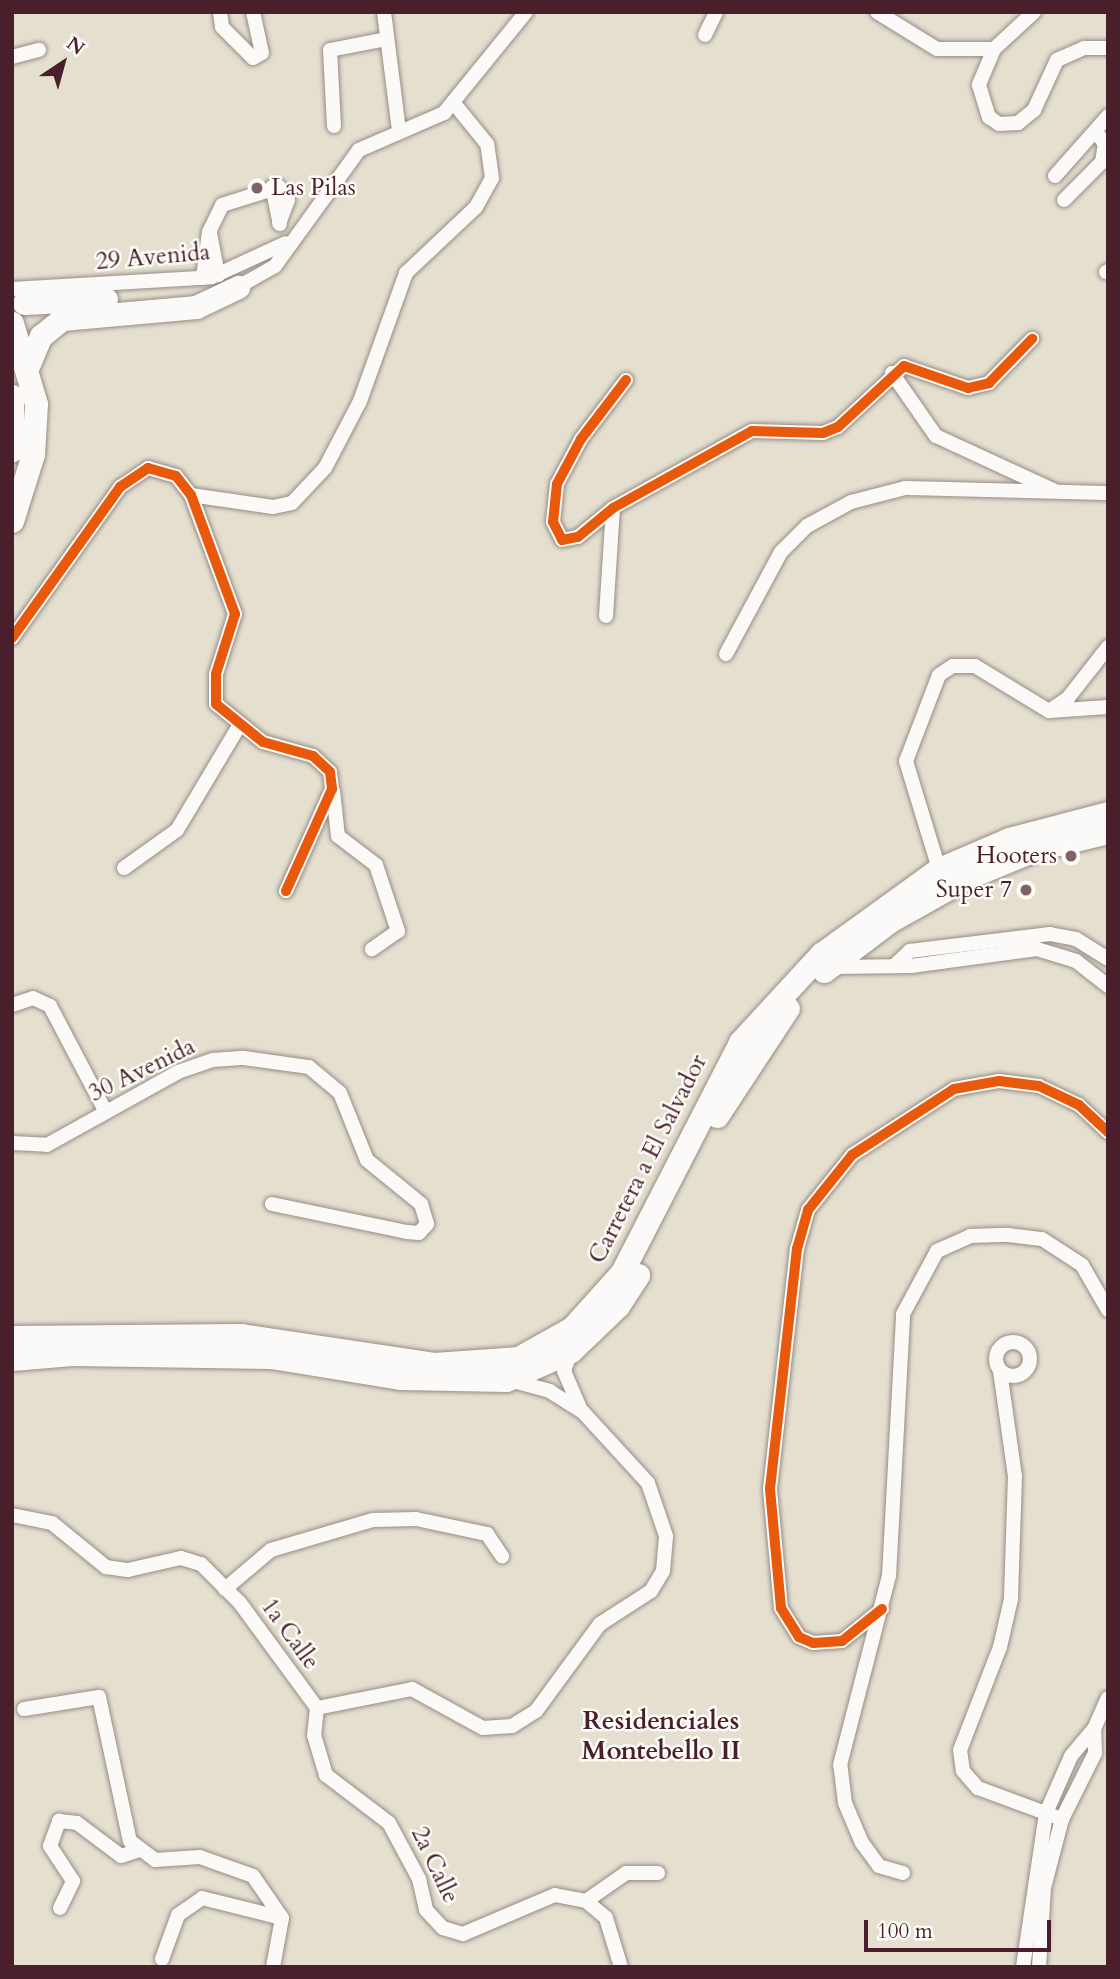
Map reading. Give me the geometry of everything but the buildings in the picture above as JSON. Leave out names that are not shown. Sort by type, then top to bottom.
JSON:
[{"type":"highway","points":[[18,296],[238,287]]},
{"type":"highway","points":[[28,366],[41,336],[62,319],[196,307],[238,287]]},
{"type":"highway","points":[[12,521],[33,454],[36,404],[28,366],[15,328]]},
{"type":"highway","points":[[12,396],[12,450]]},
{"type":"highway","name":"Carretera a El Salvador","points":[[12,1338],[241,1335],[458,1366],[517,1358],[549,1343],[600,1302],[622,1272],[716,1080],[763,1013],[856,924],[939,869],[1009,839],[1108,813]]},
{"type":"highway","name":"Carretera a El Salvador","points":[[12,1359],[72,1354],[271,1357],[401,1378],[506,1380],[571,1351],[618,1306],[639,1273],[754,1053],[827,967],[890,921],[1004,862],[1108,832]]},
{"type":"highway","points":[[890,921],[937,886],[939,869]]},
{"type":"street","points":[[220,12],[222,27],[253,58],[262,53],[253,12]]},
{"type":"street","points":[[384,12],[399,130]]},
{"type":"street","name":"29 Avenida","points":[[238,287],[267,274],[348,160],[399,130],[436,119],[526,12]]},
{"type":"street","points":[[705,35],[716,12]]},
{"type":"street","points":[[877,12],[937,49],[993,50]]},
{"type":"street","points":[[1034,12],[993,50],[979,85],[989,117],[999,124],[1018,123],[1034,110],[1057,60],[1084,48],[1108,48]]},
{"type":"street","points":[[334,126],[330,50],[387,39]]},
{"type":"street","points":[[12,57],[39,50]]},
{"type":"street","points":[[191,495],[273,507],[292,503],[326,468],[360,401],[406,273],[476,207],[492,178],[487,144],[453,102]]},
{"type":"street","points":[[1055,176],[1108,117]]},
{"type":"street","points":[[1064,200],[1106,153],[1096,132]]},
{"type":"street","points":[[203,278],[209,232],[222,205],[272,187],[284,190],[288,200],[279,223],[290,240]]},
{"type":"street","points":[[209,232],[218,275]]},
{"type":"street","name":"29 Avenida","points":[[18,296],[218,275],[290,240]]},
{"type":"street","points":[[626,380],[581,439],[557,484],[556,533],[562,540],[578,537],[613,508],[752,431],[823,433],[838,427],[892,373],[918,366],[968,388],[989,383],[1032,339]]},
{"type":"street","points":[[892,373],[936,436],[1055,491]]},
{"type":"street","points":[[12,638],[129,479],[148,468],[163,470],[191,495],[235,614],[213,690],[221,712],[239,726],[323,763],[332,789],[338,836],[376,865],[398,931],[372,949]]},
{"type":"street","points":[[726,654],[781,552],[807,526],[851,502],[905,488],[1108,494]]},
{"type":"street","points":[[606,616],[613,508]]},
{"type":"street","points":[[1049,711],[1068,698],[1108,647]]},
{"type":"street","points":[[939,869],[906,761],[933,683],[944,670],[975,666],[1049,711],[1108,707]]},
{"type":"street","points":[[124,868],[177,830],[239,726]]},
{"type":"street","points":[[286,891],[332,789]]},
{"type":"street","points":[[827,967],[897,963],[1015,945],[1059,935],[1108,959]]},
{"type":"street","points":[[1055,951],[1059,935]]},
{"type":"street","points":[[1015,945],[1055,951],[1107,983]]},
{"type":"street","points":[[12,1006],[33,998],[50,1006],[106,1112]]},
{"type":"street","name":"30 Avenida","points":[[12,1143],[47,1145],[106,1112],[213,1060],[244,1058],[309,1067],[341,1093],[367,1160],[421,1204],[427,1224],[407,1232],[272,1204]]},
{"type":"street","points":[[882,1609],[842,1641],[813,1643],[799,1637],[781,1608],[769,1489],[797,1249],[808,1210],[852,1155],[954,1089],[999,1081],[1039,1086],[1079,1105],[1108,1132]]},
{"type":"street","points":[[903,1873],[872,1859],[841,1784],[843,1742],[882,1609],[895,1506],[903,1314],[937,1251],[970,1236],[1042,1239],[1082,1265],[1108,1310]]},
{"type":"street","points":[[571,1351],[564,1371],[583,1412]]},
{"type":"street","points":[[1000,1371],[1014,1476],[1011,1599],[1000,1647],[960,1750],[963,1771],[978,1788],[1062,1819]]},
{"type":"street","points":[[317,1708],[412,1689],[483,1728],[512,1726],[536,1711],[600,1624],[651,1591],[663,1571],[666,1536],[648,1483],[583,1412],[550,1391],[506,1380]]},
{"type":"street","name":"1a Calle","points":[[12,1515],[52,1523],[106,1567],[128,1570],[181,1558],[201,1564],[225,1589],[317,1708]]},
{"type":"street","points":[[225,1589],[271,1550],[373,1520],[416,1519],[487,1534],[502,1556]]},
{"type":"street","points":[[24,1709],[99,1697],[121,1819],[140,1850],[155,1860],[200,1857],[253,1875],[282,1918],[273,1967]]},
{"type":"street","points":[[1023,1967],[1046,1813],[1071,1756],[1094,1729],[1108,1698]]},
{"type":"street","name":"2a Calle","points":[[317,1708],[314,1735],[326,1775],[389,1822],[419,1879],[426,1910],[443,1928],[463,1934],[555,1895],[586,1901]]},
{"type":"street","points":[[1039,1967],[1044,1888],[1062,1819],[1095,1753],[1094,1729]]},
{"type":"street","points":[[60,1908],[73,1881],[50,1846],[60,1821],[77,1823],[121,1856],[140,1850]]},
{"type":"street","points":[[621,1967],[606,1918],[586,1901],[626,1872],[658,1873]]},
{"type":"street","points":[[162,1959],[178,1915],[202,1898],[282,1918]]},
{"type":"cycle path","points":[[626,380],[581,439],[557,484],[553,522],[562,540],[578,537],[613,508],[752,431],[823,433],[838,427],[904,366],[968,388],[989,383],[1032,339]]},
{"type":"cycle path","points":[[12,638],[120,487],[148,468],[176,476],[191,495],[235,614],[216,674],[216,704],[263,742],[313,756],[330,772],[332,789],[286,891]]},
{"type":"cycle path","points":[[882,1609],[842,1641],[813,1643],[799,1637],[781,1608],[770,1489],[797,1249],[808,1210],[852,1155],[954,1089],[999,1081],[1039,1086],[1079,1105],[1108,1132]]},
{"type":"place","name":"Las Pilas","points":[[257,188]]},
{"type":"place","name":"Hooters","points":[[1071,856]]},
{"type":"place","name":"Super 7","points":[[1026,890]]},
{"type":"district","name":"Residenciales Montebello II","points":[[661,1736]]}]
